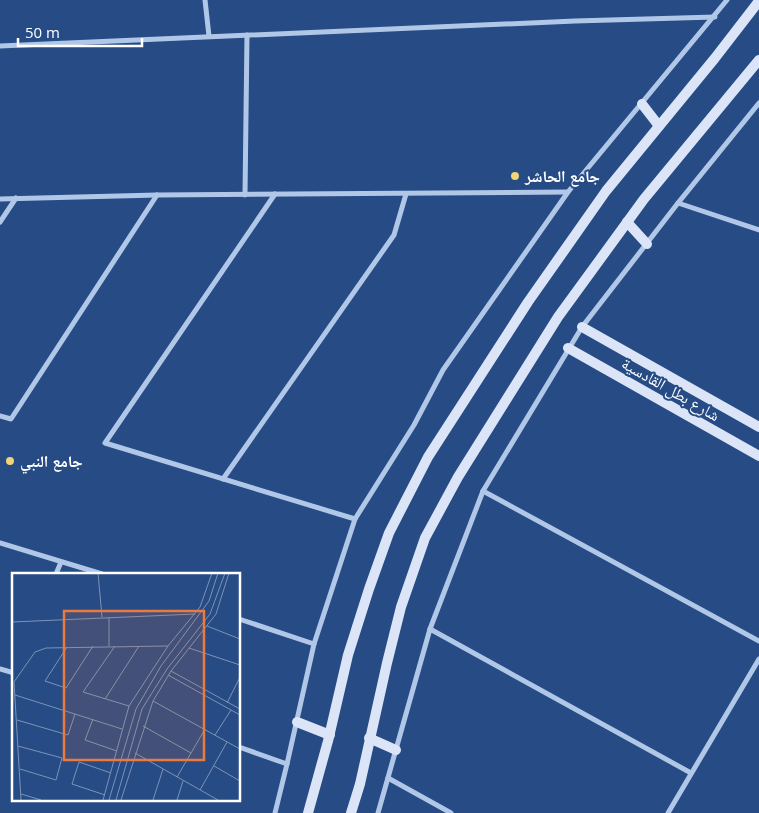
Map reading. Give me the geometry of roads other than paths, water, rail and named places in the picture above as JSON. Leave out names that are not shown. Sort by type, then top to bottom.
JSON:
[{"type":"main road","points":[[308,813],[330,735],[348,655],[372,579],[389,533],[428,457],[528,302],[606,191],[759,0]]},
{"type":"main road","points":[[351,813],[360,784],[369,738],[401,607],[425,538],[458,477],[558,317],[644,199],[759,60]]},
{"type":"main road","points":[[642,104],[659,126]]},
{"type":"main road","points":[[627,222],[647,244]]},
{"type":"main road","name":"شارع بطل القادسية","points":[[582,327],[759,427]]},
{"type":"main road","name":"شارع بطل القادسية","points":[[568,348],[759,456]]},
{"type":"main road","points":[[297,722],[330,735]]},
{"type":"main road","points":[[369,738],[396,750]]},
{"type":"street","points":[[205,0],[209,36]]},
{"type":"street","points":[[274,813],[314,644],[355,519],[414,425],[443,370],[568,192],[715,17],[727,0]]},
{"type":"street","points":[[0,46],[209,36],[715,17]]},
{"type":"street","points":[[244,195],[247,35]]},
{"type":"street","points":[[378,813],[430,629],[483,491],[582,327],[678,203],[759,103]]},
{"type":"street","points":[[0,198],[568,192]]},
{"type":"street","points":[[275,194],[105,443],[355,519]]},
{"type":"street","points":[[223,479],[394,235],[406,194]]},
{"type":"street","points":[[0,416],[11,419],[157,195]]},
{"type":"street","points":[[0,222],[16,198]]},
{"type":"street","points":[[678,203],[759,230]]},
{"type":"street","points":[[483,491],[759,641]]},
{"type":"street","points":[[0,543],[99,573]]},
{"type":"street","points":[[56,573],[61,562]]},
{"type":"street","points":[[240,619],[314,644]]},
{"type":"street","points":[[430,629],[691,774]]},
{"type":"street","points":[[668,813],[759,659]]},
{"type":"street","points":[[240,747],[287,764]]},
{"type":"street","points":[[388,778],[451,813]]},
{"type":"place","name":"جامع الحاشر","points":[[515,176]]},
{"type":"place","name":"جامع النبي","points":[[10,461]]}]
